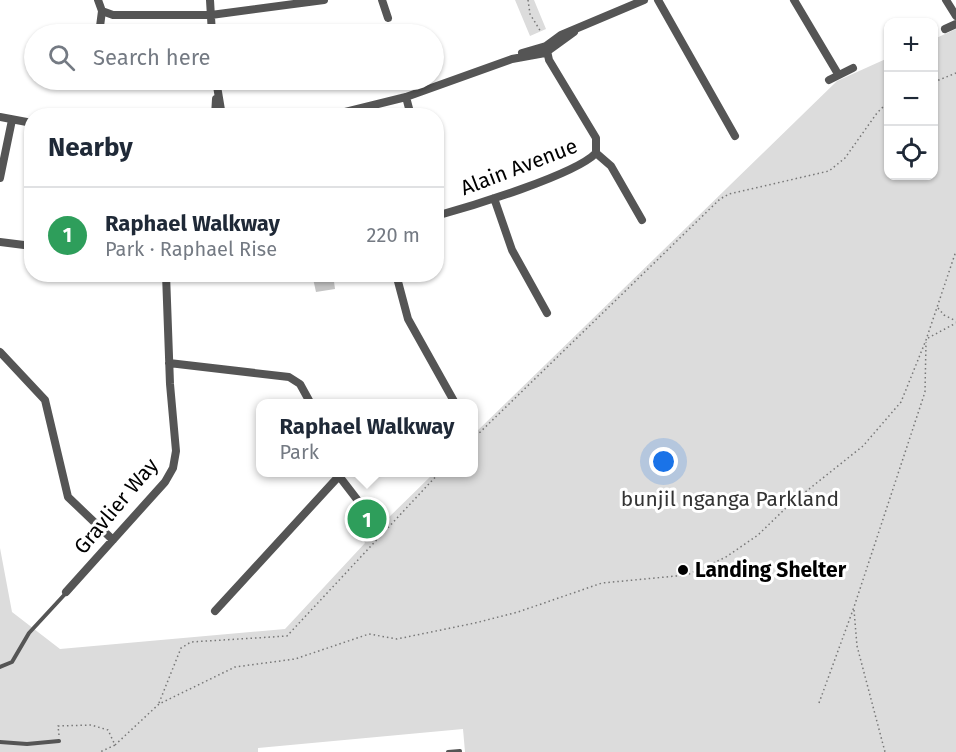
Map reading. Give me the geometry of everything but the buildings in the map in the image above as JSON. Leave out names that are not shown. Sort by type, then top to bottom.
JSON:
[{"type":"street","points":[[98,0],[102,11],[100,24]]},
{"type":"street","points":[[210,0],[211,24]]},
{"type":"street","points":[[102,11],[112,15],[211,15],[324,0]]},
{"type":"street","points":[[382,0],[388,18]]},
{"type":"street","points":[[444,84],[512,59],[532,48],[547,50],[561,35],[574,32],[644,0]]},
{"type":"street","points":[[658,0],[735,136]]},
{"type":"street","points":[[794,0],[838,74]]},
{"type":"street","points":[[946,0],[956,16]]},
{"type":"street","points":[[945,29],[956,24]]},
{"type":"street","name":"Alain Avenue","points":[[444,214],[561,172],[596,153],[596,138],[547,50]]},
{"type":"street","points":[[830,80],[854,68]]},
{"type":"street","points":[[364,108],[406,98],[428,90]]},
{"type":"street","points":[[216,108],[217,92]]},
{"type":"street","points":[[217,92],[220,108]]},
{"type":"street","points":[[406,98],[409,108]]},
{"type":"street","points":[[0,117],[24,122]]},
{"type":"street","points":[[0,178],[12,120]]},
{"type":"street","points":[[596,153],[612,166],[642,220]]},
{"type":"street","points":[[494,198],[512,250],[547,313]]},
{"type":"street","points":[[0,242],[24,245]]},
{"type":"street","name":"Gravlier Way","points":[[66,592],[165,482],[173,468],[176,451],[169,363],[167,282]]},
{"type":"street","name":"Gravlier Way","points":[[169,292],[171,282]]},
{"type":"street","points":[[398,282],[408,319],[452,399]]},
{"type":"street","points":[[0,352],[45,400],[68,497],[113,540]]},
{"type":"street","points":[[169,363],[289,376],[300,384],[308,399]]},
{"type":"street","points":[[215,611],[337,477]]},
{"type":"street","points":[[342,477],[360,502]]},
{"type":"lane","points":[[0,667],[12,662],[29,633],[66,592]]},
{"type":"lane","points":[[0,742],[27,744],[59,741]]},
{"type":"lane","points":[[448,752],[460,751]]},
{"type":"path","points":[[528,0],[530,14],[541,32]]},
{"type":"path","points":[[938,80],[956,73]]},
{"type":"path","points":[[478,435],[720,199],[729,194],[829,171],[845,158],[884,106]]},
{"type":"path","points":[[100,752],[115,745],[159,704],[235,667],[295,658],[358,636],[378,634],[402,638],[498,618],[602,583],[673,578],[704,569],[745,545],[789,505],[864,446],[901,402],[926,340],[956,251]]},
{"type":"path","points":[[937,306],[944,315],[956,322]]},
{"type":"path","points":[[926,340],[956,322]]},
{"type":"path","points":[[819,703],[854,607],[925,392],[926,340]]},
{"type":"path","points":[[159,704],[181,648],[191,642],[287,636],[435,477]]},
{"type":"path","points":[[854,607],[857,646],[885,752]]},
{"type":"path","points":[[59,741],[58,726],[91,725],[108,730],[115,745]]},
{"type":"green space","points":[[515,0],[534,0],[546,29],[530,36]]},
{"type":"green space","name":"bunjil nganga Parkland","points":[[956,29],[956,752],[465,752],[463,729],[258,748],[258,752],[0,752],[0,548],[12,612],[60,649],[285,629],[365,543],[351,513],[368,498],[382,524],[430,477],[478,477],[478,430],[837,81],[884,60],[884,180],[938,180],[938,37]]},
{"type":"place","name":"Raphael Walkway","points":[[367,519]]},
{"type":"place","name":"Landing Shelter","points":[[683,570]]}]
